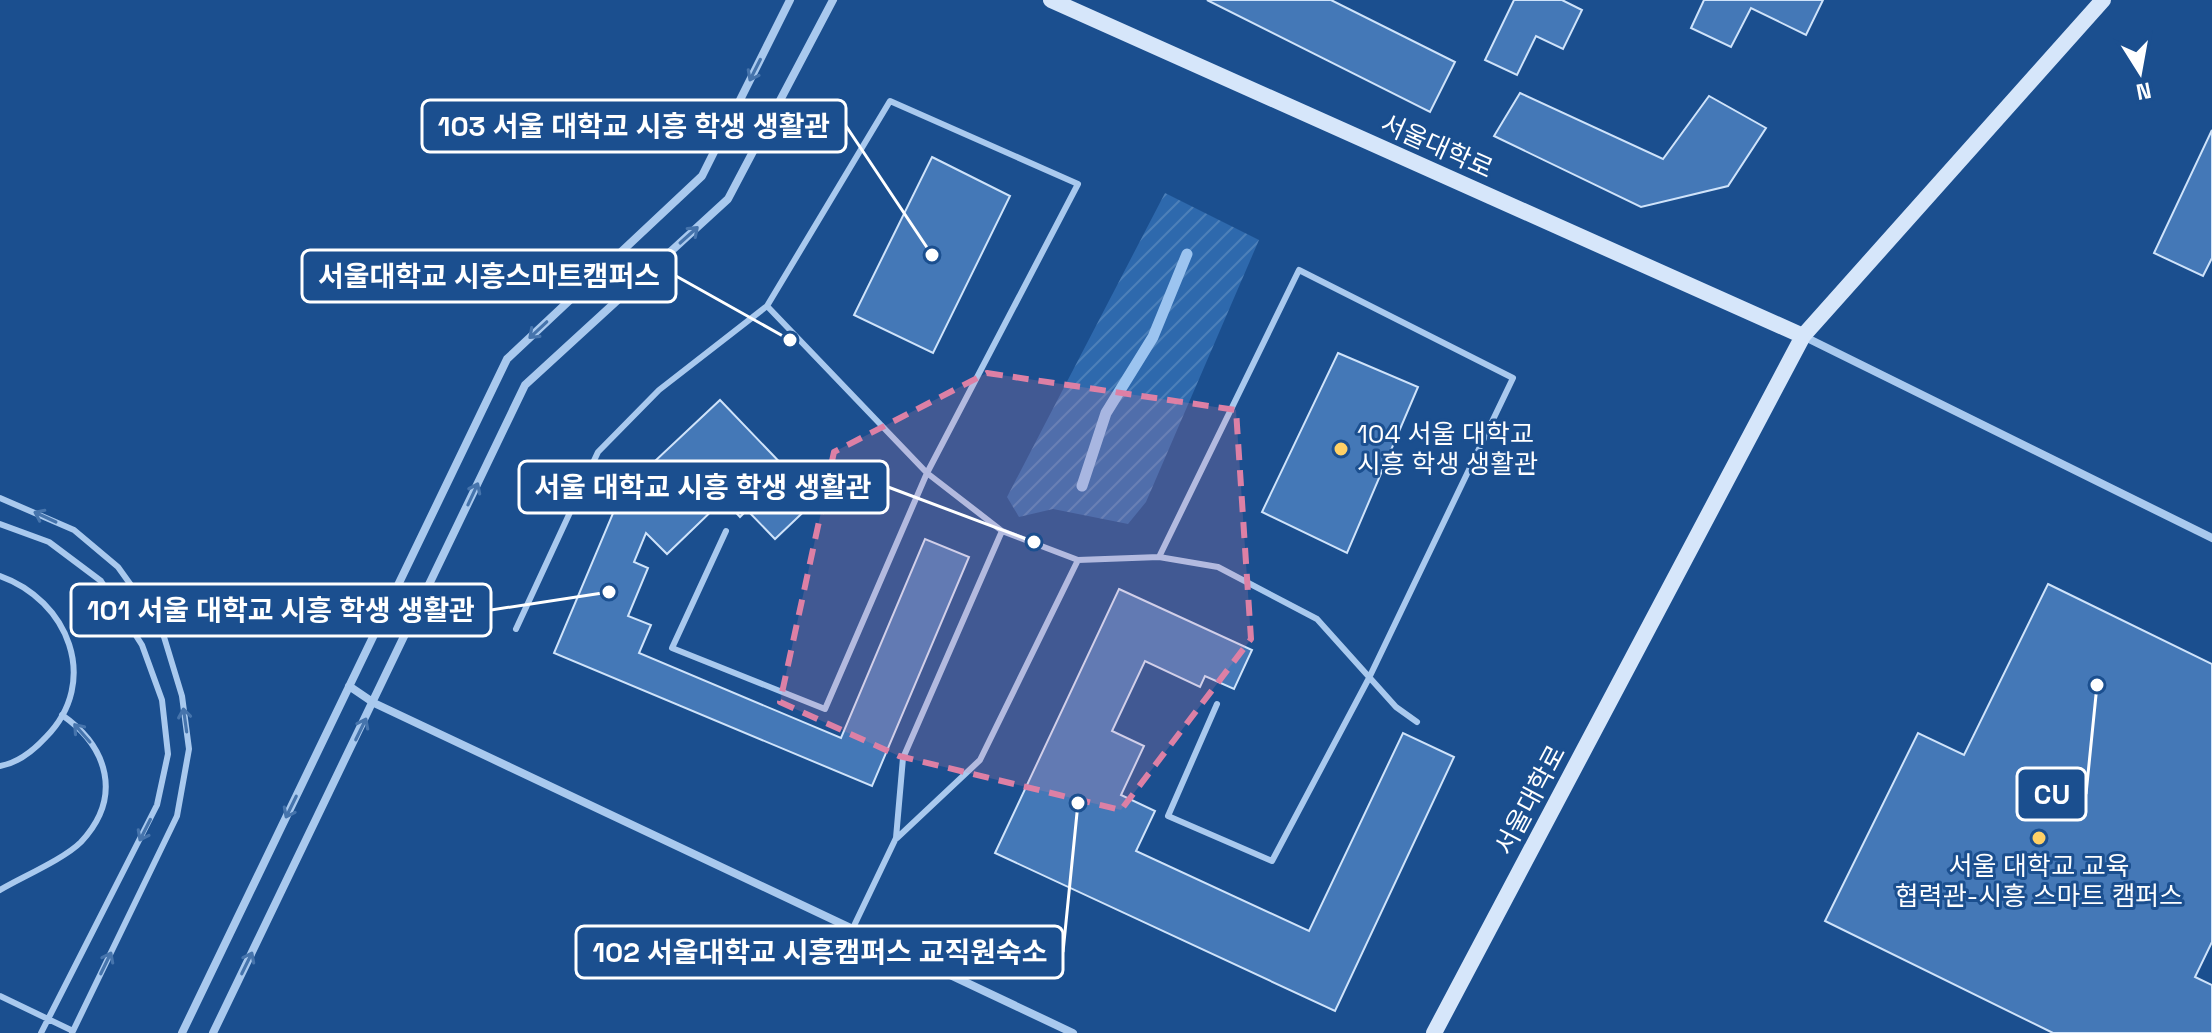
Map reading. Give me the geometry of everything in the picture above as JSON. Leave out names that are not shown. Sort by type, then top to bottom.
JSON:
[{"type":"street","points":[[182,1033],[507,359],[702,176],[790,0]]},
{"type":"street","points":[[213,1033],[525,385],[728,199],[833,0]]},
{"type":"street","name":"서울대학로","points":[[1051,0],[1803,336]]},
{"type":"street","name":"서울대학로","points":[[1434,1033],[1803,336],[2103,0]]},
{"type":"street","points":[[1803,336],[2212,538]]},
{"type":"street","points":[[349,686],[374,703],[851,932],[1073,1033]]},
{"type":"lane","points":[[516,629],[598,452],[659,390],[767,306],[890,101],[1078,184],[927,473],[825,709],[672,648],[726,531]]},
{"type":"lane","points":[[1159,557],[1299,270],[1513,378],[1369,678],[1272,861],[1168,816],[1217,704]]},
{"type":"lane","points":[[767,306],[927,473],[1002,531],[1078,560],[1159,557],[1218,567],[1317,619],[1396,707],[1417,722]]},
{"type":"lane","points":[[0,498],[74,530],[118,567],[161,627],[182,696],[189,749],[177,816],[72,1032],[0,996]]},
{"type":"lane","points":[[0,524],[49,542],[101,581],[142,645],[162,700],[168,754],[157,805],[41,1033]]},
{"type":"lane","points":[[851,932],[896,838],[903,758],[1002,531]]},
{"type":"lane","points":[[896,838],[980,760],[1078,560]]},
{"type":"lane","points":[[0,576],[23,584],[48,604],[66,632],[74,664],[70,696],[57,726],[34,750],[0,766]]},
{"type":"lane","points":[[0,890],[80,843],[102,810],[108,780],[85,731],[62,715]]},
{"type":"highlighted area","points":[[987,373],[1236,410],[1251,639],[1121,810],[899,756],[780,702],[834,452]]},
{"type":"shaded area","points":[[1165,193],[1259,240],[1146,502],[1128,524],[1053,509],[1019,517],[1007,497]]},
{"type":"building","points":[[1207,0],[1331,0],[1455,62],[1430,112]]},
{"type":"building","points":[[1514,0],[1562,0],[1582,10],[1563,49],[1536,36],[1517,75],[1485,60]]},
{"type":"building","points":[[1704,0],[1823,0],[1806,35],[1751,8],[1731,47],[1691,28]]},
{"type":"building","points":[[1520,93],[1663,159],[1709,96],[1766,128],[1728,186],[1641,207],[1494,136]]},
{"type":"building","points":[[2212,130],[2212,258],[2203,276],[2154,253]]},
{"type":"building","points":[[932,157],[1010,196],[933,353],[854,315]]},
{"type":"building","name":"104 서울 대학교 시흥 학생 생활관","points":[[1338,353],[1418,387],[1347,553],[1262,512]]},
{"type":"building","points":[[720,400],[816,500],[775,539],[747,510],[740,517],[713,488],[723,500],[667,554],[646,533],[634,562],[648,568],[628,616],[651,625],[639,653],[841,738],[925,539],[969,557],[872,786],[554,653],[622,492]]},
{"type":"building","name":"서울 대학교 교육 협력관-시흥 스마트 캠퍼스","points":[[2048,584],[2212,664],[2212,942],[2195,977],[2212,985],[2212,1033],[2053,1033],[1825,921],[1918,733],[1964,755]]},
{"type":"building","points":[[1119,589],[1252,650],[1234,689],[1205,676],[1200,687],[1145,661],[1112,731],[1144,746],[1121,795],[1155,811],[1136,851],[1309,931],[1403,733],[1454,757],[1335,1011],[995,853]]},
{"type":"waterway","points":[[1082,486],[1106,413],[1153,337],[1187,254]]},
{"type":"place","name":"103 서울 대학교 시흥 학생 생활관","points":[[932,255]]},
{"type":"place","name":"서울대학교 시흥스마트캠퍼스","points":[[790,340]]},
{"type":"place","name":"104 서울 대학교 시흥 학생 생활관","points":[[1341,449]]},
{"type":"place","name":"서울 대학교 시흥 학생 생활관","points":[[1034,542]]},
{"type":"place","name":"101 서울 대학교 시흥 학생 생활관","points":[[609,592]]},
{"type":"place","name":"CU","points":[[2097,685]]},
{"type":"place","name":"102 서울대학교 시흥캠퍼스 교직원숙소","points":[[1078,803]]},
{"type":"place","name":"서울 대학교 교육 협력관-시흥 스마트 캠퍼스","points":[[2039,838]]}]
